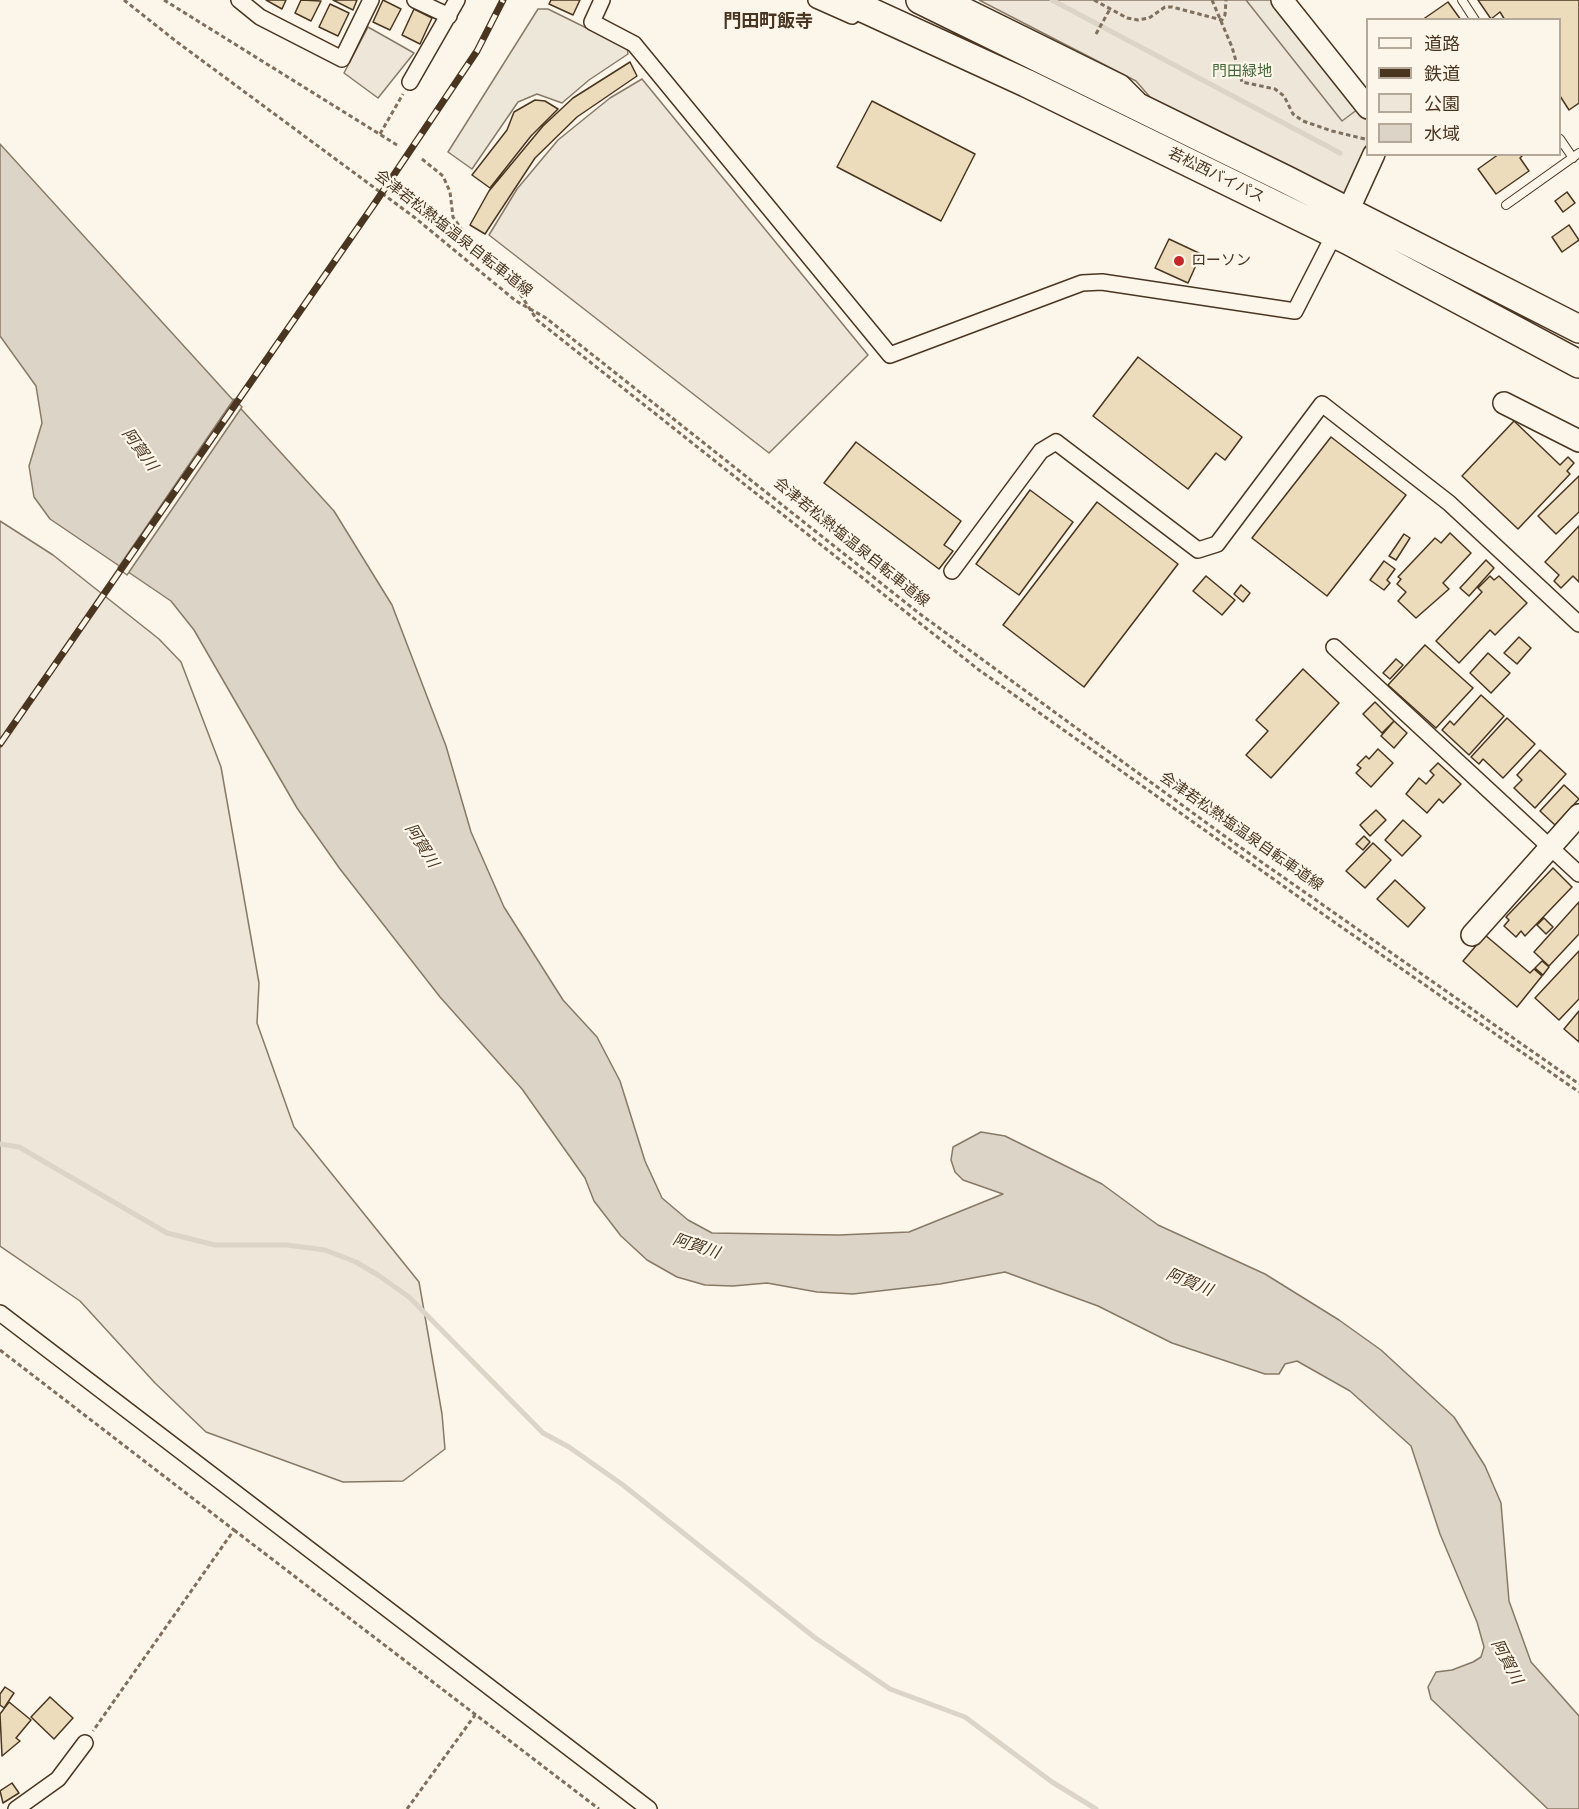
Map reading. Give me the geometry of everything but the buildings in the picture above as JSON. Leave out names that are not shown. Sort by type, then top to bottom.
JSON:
[{"type":"highway","name":"若松西バイパス","points":[[845,0],[1026,83],[1191,163],[1437,286],[1579,364]]},
{"type":"highway","name":"若松西バイパス","points":[[920,0],[1348,211],[1579,329]]},
{"type":"street","points":[[239,0],[260,17],[342,59],[372,0]]},
{"type":"street","points":[[415,0],[449,16]]},
{"type":"street","points":[[410,82],[458,0]]},
{"type":"street","points":[[602,0],[592,22],[634,44],[890,355],[1082,283],[1102,282],[1295,311],[1348,211],[1373,156]]},
{"type":"street","points":[[816,0],[1167,161],[1191,163]]},
{"type":"street","points":[[954,0],[1122,83],[1153,114]]},
{"type":"street","points":[[1282,0],[1366,105]]},
{"type":"street","points":[[1504,403],[1579,441]]},
{"type":"street","points":[[952,571],[1041,452],[1056,442],[1198,550],[1216,544],[1322,404],[1449,503],[1579,624]]},
{"type":"street","points":[[1334,647],[1579,874]]},
{"type":"street","points":[[1472,935],[1579,815]]},
{"type":"street","points":[[0,1313],[649,1809]]},
{"type":"street","points":[[16,1809],[58,1779],[85,1743]]},
{"type":"lane","points":[[1462,0],[1474,18]]},
{"type":"lane","points":[[1506,205],[1576,155],[1561,140]]},
{"type":"path","name":"会津若松熱塩温泉自転車道線","points":[[124,0],[177,42],[414,217],[516,301],[546,318],[920,614],[1230,840],[1579,1084]]},
{"type":"path","points":[[164,0],[397,145]]},
{"type":"path","points":[[1094,0],[1138,20],[1149,18],[1165,7],[1222,20]]},
{"type":"path","points":[[1212,0],[1222,20],[1242,82],[1275,89],[1284,96],[1293,114],[1303,121],[1332,131],[1366,139]]},
{"type":"path","points":[[1222,20],[1225,15],[1226,0]]},
{"type":"path","points":[[1096,34],[1110,9]]},
{"type":"path","points":[[380,134],[410,82]]},
{"type":"path","points":[[422,159],[443,176],[450,192],[453,217],[465,234],[506,272],[537,320],[979,670],[1336,924],[1579,1092]]},
{"type":"path","points":[[0,1350],[599,1809]]},
{"type":"path","points":[[85,1743],[234,1530]]},
{"type":"path","points":[[407,1809],[475,1715]]},
{"type":"green space","name":"門田緑地","points":[[979,0],[1277,0],[1366,114],[1367,156],[1345,203],[1163,112],[1136,81]]},
{"type":"green space","points":[[368,27],[414,53],[378,98],[344,73]]},
{"type":"green space","points":[[642,79],[868,355],[769,453],[489,235],[517,189],[558,140],[610,98]]},
{"type":"green space","points":[[0,521],[53,555],[159,639],[181,662],[221,767],[259,983],[257,1023],[294,1127],[419,1282],[442,1414],[445,1449],[403,1481],[343,1482],[206,1432],[155,1383],[80,1301],[0,1246]]},
{"type":"shaded area","points":[[1246,0],[1272,0],[1358,109],[1342,121]]},
{"type":"shaded area","points":[[538,9],[548,9],[627,48],[628,54],[589,80],[562,103],[537,94],[518,102],[472,169],[448,152]]},
{"type":"water","name":"阿賀川","points":[[0,144],[334,511],[392,605],[446,746],[471,832],[504,907],[563,1000],[597,1037],[620,1081],[645,1161],[662,1198],[688,1220],[712,1233],[839,1235],[909,1232],[1003,1194],[963,1180],[955,1172],[951,1160],[953,1147],[981,1132],[1005,1136],[1102,1184],[1158,1225],[1265,1274],[1339,1320],[1381,1350],[1454,1417],[1485,1466],[1501,1503],[1509,1601],[1531,1662],[1579,1716],[1579,1809],[1548,1809],[1431,1699],[1428,1687],[1436,1672],[1452,1670],[1473,1662],[1481,1657],[1484,1647],[1477,1622],[1440,1534],[1411,1446],[1350,1391],[1297,1361],[1285,1364],[1279,1374],[1265,1374],[1172,1343],[1098,1306],[1005,1272],[940,1284],[853,1294],[817,1292],[767,1283],[733,1286],[705,1285],[677,1277],[647,1260],[621,1236],[594,1201],[585,1178],[522,1089],[440,997],[340,869],[297,808],[194,630],[171,601],[50,519],[34,497],[29,466],[42,423],[36,386],[0,336]]},
{"type":"pier","points":[[234,399],[242,407],[127,575],[118,568]]},
{"type":"waterway","points":[[1052,0],[1340,153]]},
{"type":"waterway","points":[[0,1144],[19,1147],[167,1233],[215,1245],[287,1245],[325,1250],[356,1262],[378,1275],[409,1297],[543,1433],[569,1447],[623,1485],[814,1637],[890,1689],[965,1717],[1052,1782],[1096,1809]]},
{"type":"railway","points":[[0,744],[375,203],[477,51],[503,0]]},
{"type":"place","name":"ローソン","points":[[1179,261]]},
{"type":"district","name":"門田町飯寺","points":[[768,22]]}]
